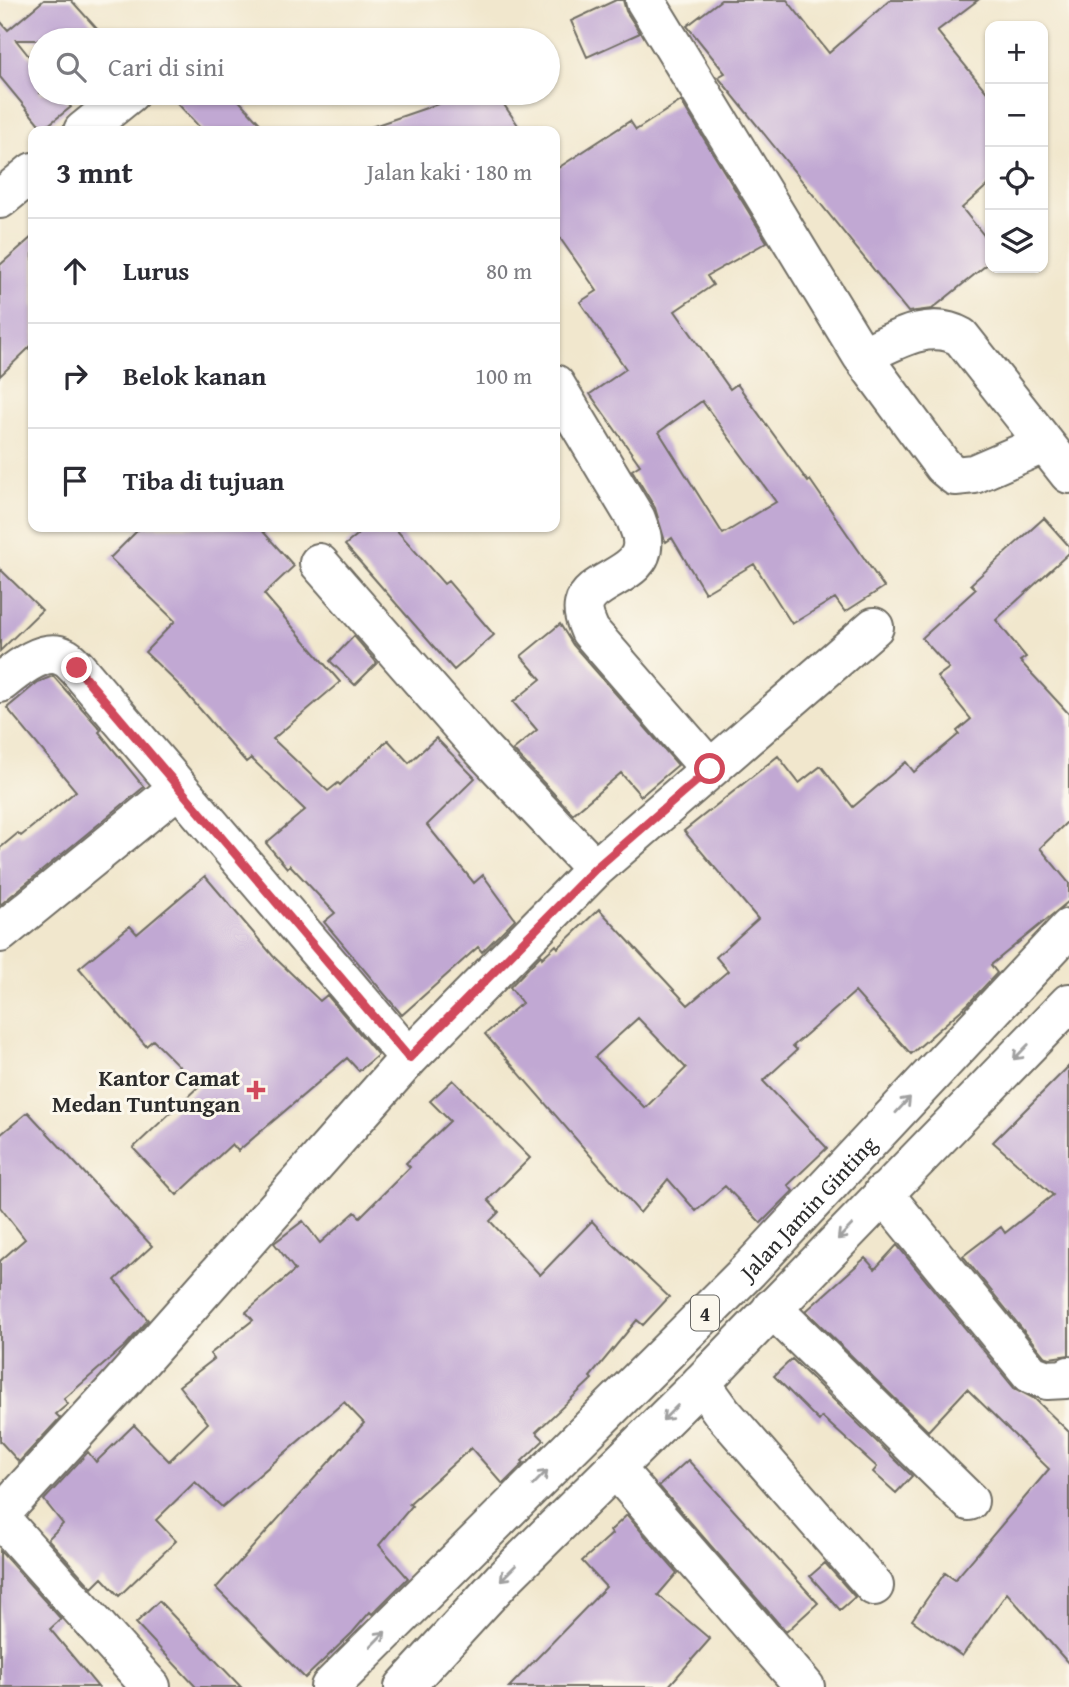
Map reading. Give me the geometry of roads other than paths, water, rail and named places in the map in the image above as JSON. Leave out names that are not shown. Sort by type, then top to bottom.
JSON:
[{"type":"main road","points":[[645,0],[862,356],[943,466],[955,476],[974,474],[1043,444]]},
{"type":"main road","points":[[89,126],[115,105]]},
{"type":"main road","points":[[0,199],[28,176]]},
{"type":"main road","points":[[862,356],[916,332],[953,332],[961,337],[1069,474]]},
{"type":"main road","points":[[560,392],[636,519],[642,539],[642,549],[635,562],[588,594],[583,613],[590,631],[710,769]]},
{"type":"main road","points":[[319,562],[478,746],[595,869]]},
{"type":"main road","points":[[150,1687],[0,1517],[409,1058],[595,869],[874,627]]},
{"type":"main road","points":[[0,683],[38,657],[54,654],[64,656],[409,1058]]},
{"type":"main road","points":[[0,933],[178,788]]},
{"type":"main road","name":"Jalan Jamin Ginting","points":[[330,1687],[749,1270],[1069,928]]},
{"type":"main road","name":"Jalan Jamin Ginting","points":[[404,1687],[502,1580],[701,1383],[1069,1003]]},
{"type":"main road","points":[[883,1193],[1031,1374],[1047,1380],[1066,1379],[1069,1376]]},
{"type":"main road","points":[[772,1308],[968,1501]]},
{"type":"main road","points":[[701,1383],[722,1412],[874,1586]]},
{"type":"main road","points":[[615,1468],[805,1687]]},
{"type":"place","name":"Kantor Camat Medan Tuntungan","points":[[256,1090]]}]
